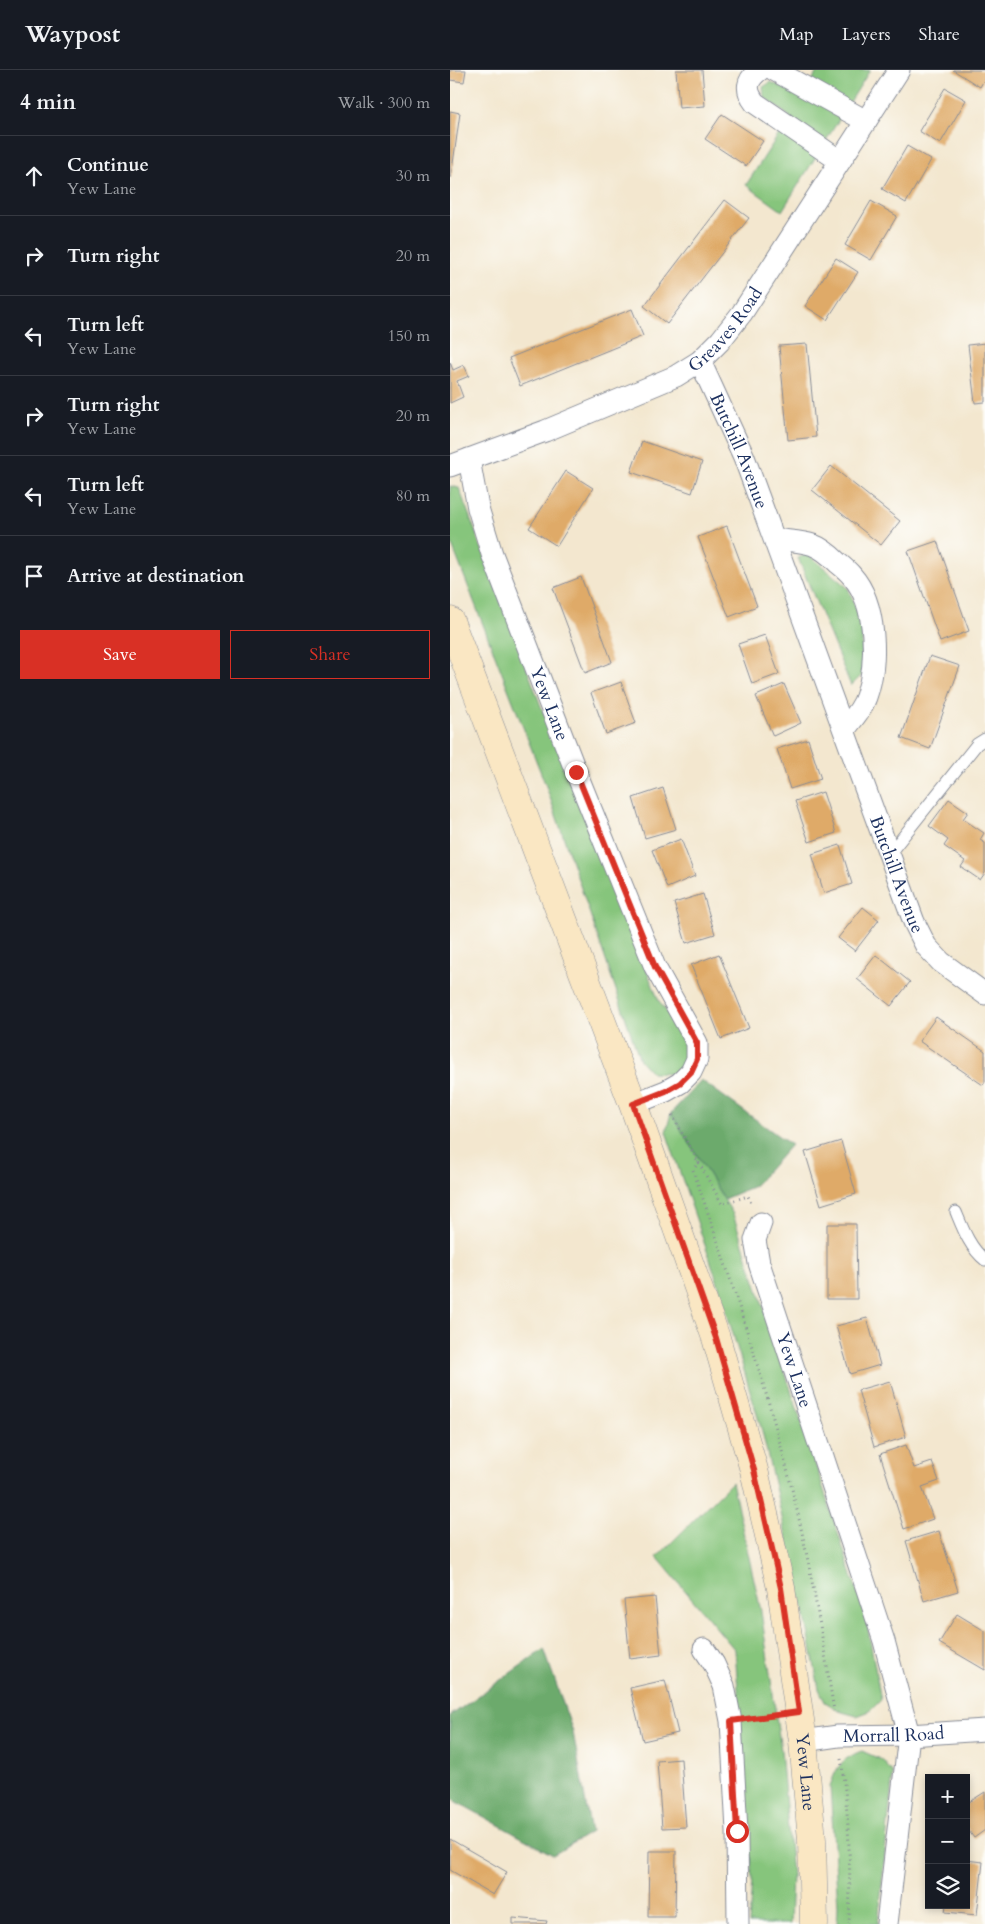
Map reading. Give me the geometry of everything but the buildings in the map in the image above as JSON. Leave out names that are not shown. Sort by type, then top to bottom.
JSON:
[{"type":"main road","name":"Yew Lane","points":[[450,621],[633,1104],[716,1338],[754,1470],[781,1588],[803,1740],[812,1840],[814,1924]]},
{"type":"street","points":[[760,70],[752,75],[748,84],[749,95],[755,104],[840,161]]},
{"type":"street","points":[[774,70],[866,121]]},
{"type":"street","name":"Greaves Road","points":[[460,462],[545,431],[676,376],[700,361],[720,341],[742,313],[898,70]]},
{"type":"street","name":"Butchill Avenue","points":[[700,361],[744,457],[914,922],[926,946],[941,962],[985,994]]},
{"type":"street","name":"Yew Lane","points":[[460,462],[478,508],[492,554],[576,772],[655,967],[697,1043],[697,1059],[691,1072],[680,1083],[633,1104]]},
{"type":"street","points":[[775,539],[814,545],[832,557],[853,576],[863,593],[871,620],[872,675],[866,698],[856,716],[845,729]]},
{"type":"street","name":"Yew Lane","points":[[761,1223],[756,1240],[759,1263],[884,1641],[909,1735],[887,1924]]},
{"type":"street","points":[[704,1649],[714,1664],[724,1686],[731,1721],[737,1831],[738,1924]]},
{"type":"street","name":"Morrall Road","points":[[803,1740],[838,1736],[909,1735],[985,1730]]},
{"type":"lane","points":[[890,853],[977,744],[985,740]]},
{"type":"lane","points":[[956,1212],[966,1237],[978,1255],[985,1260]]},
{"type":"path","points":[[658,1094],[722,1204],[748,1196],[761,1223]]},
{"type":"path","points":[[731,1721],[799,1712]]},
{"type":"green space","points":[[818,70],[870,70],[782,211],[746,185],[790,117],[764,97],[763,87],[771,82],[803,97]]},
{"type":"green space","points":[[450,486],[459,488],[553,738],[659,1001],[687,1039],[689,1056],[682,1067],[670,1074],[652,1073],[640,1060],[546,786],[450,540]]},
{"type":"green space","points":[[808,554],[848,588],[862,624],[862,675],[851,686],[798,558]]},
{"type":"green space","points":[[701,1080],[791,1145],[754,1186],[724,1199],[671,1113]]},
{"type":"green space","points":[[671,1113],[733,1214],[866,1618],[881,1700],[870,1711],[857,1716],[842,1712],[825,1702],[819,1689],[807,1626],[762,1431],[717,1280],[666,1132]]},
{"type":"green space","points":[[732,1482],[761,1611],[781,1750],[792,1875],[790,1924],[749,1924],[752,1879],[735,1650],[657,1557]]},
{"type":"green space","points":[[544,1649],[573,1732],[591,1832],[553,1855],[450,1798],[450,1716]]},
{"type":"green space","points":[[862,1751],[882,1760],[893,1773],[878,1924],[837,1924],[838,1906],[830,1787],[841,1764],[849,1757]]},
{"type":"route","points":[[576,772],[655,967],[697,1043],[697,1059],[691,1072],[680,1083],[666,1091],[633,1104],[716,1338],[754,1470],[781,1588],[799,1712],[731,1721],[737,1831]]}]
